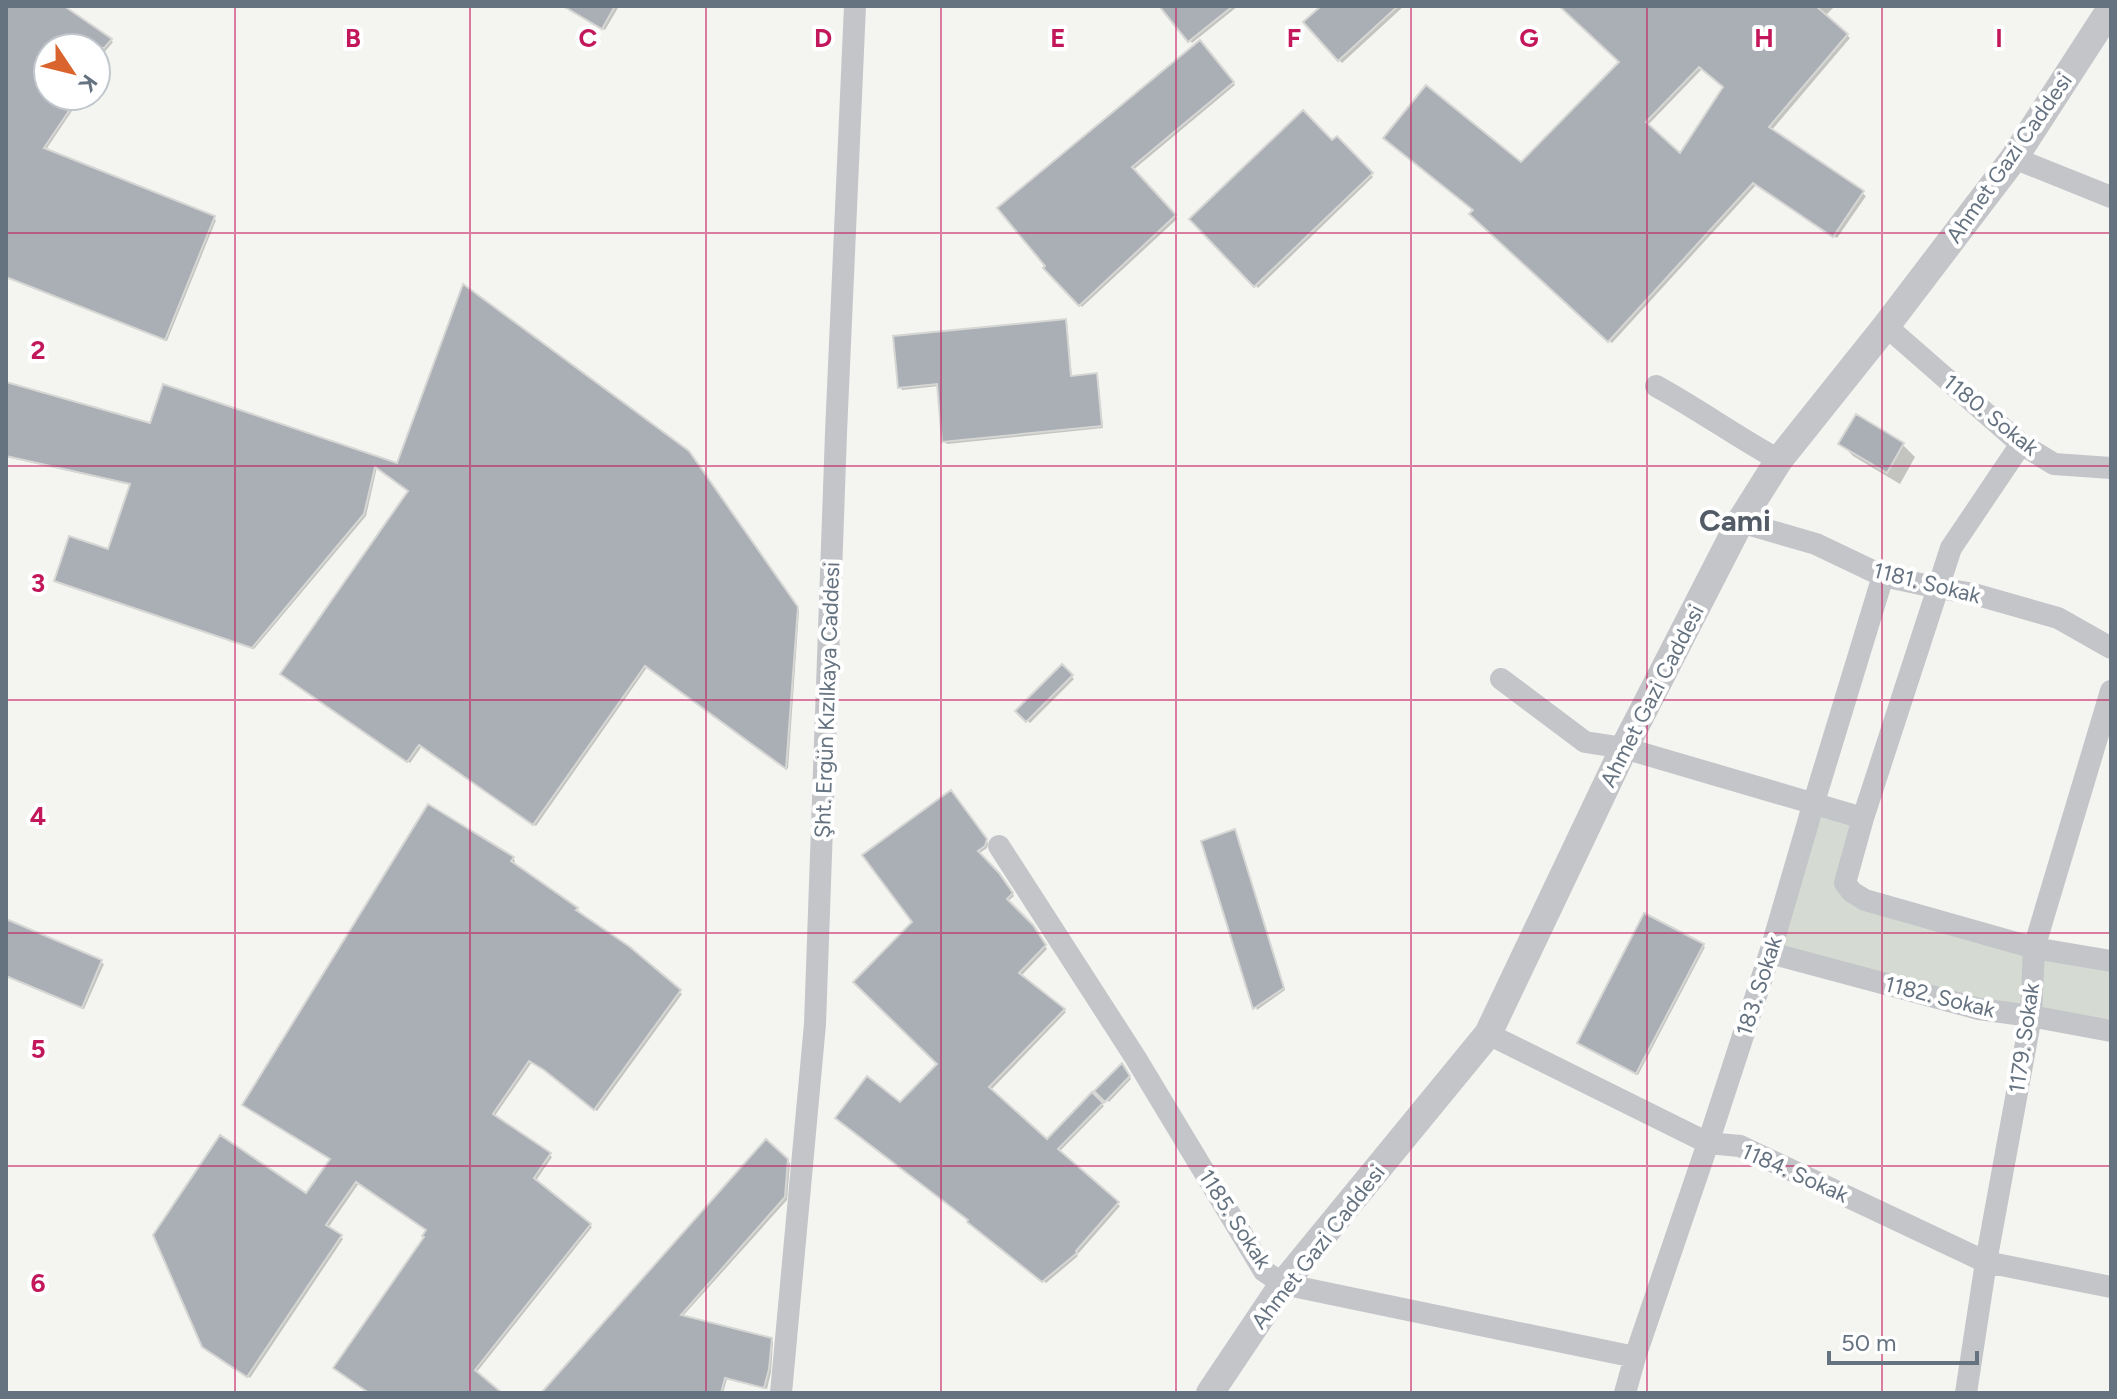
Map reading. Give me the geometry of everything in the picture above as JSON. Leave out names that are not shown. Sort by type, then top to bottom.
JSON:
[{"type":"street","name":"Şht. Ergün Kızılkaya Caddesi","points":[[781,1393],[815,1024],[855,6]]},
{"type":"street","name":"Ahmet Gazi Caddesi","points":[[1210,1393],[1283,1284],[1488,1034],[1624,748],[1740,522],[1779,460],[2014,158],[2111,8]]},
{"type":"street","points":[[2014,158],[2111,197]]},
{"type":"street","name":"1180. Sokak","points":[[1886,326],[2021,444],[2054,464],[2111,468]]},
{"type":"street","points":[[1656,386],[1779,460]]},
{"type":"street","points":[[2021,444],[1951,548],[1863,818],[1845,883],[1865,900],[2034,948],[2111,961]]},
{"type":"street","name":"1181. Sokak","points":[[1740,522],[1816,544],[1883,576],[1974,594],[2058,618],[2111,648]]},
{"type":"street","name":"183. Sokak","points":[[1625,1393],[1770,953],[1883,576]]},
{"type":"street","points":[[1501,679],[1585,742],[1624,748],[1863,818]]},
{"type":"street","name":"1179. Sokak","points":[[1966,1393],[1986,1262],[2031,1016],[2034,948],[2111,691]]},
{"type":"street","name":"1185. Sokak","points":[[999,846],[1135,1057],[1264,1271],[1283,1284],[1635,1357]]},
{"type":"street","name":"1182. Sokak","points":[[1770,953],[1979,1009],[2111,1031]]},
{"type":"street","name":"1184. Sokak","points":[[1488,1034],[1708,1143],[1740,1146],[1986,1262],[2111,1287]]},
{"type":"shaded area","points":[[1814,802],[1863,818],[1845,883],[2111,961],[2111,1031],[1770,953]]},
{"type":"building","points":[[6,6],[64,6],[102,32],[32,32],[32,112],[68,112],[44,148],[215,216],[165,340],[6,277]]},
{"type":"building","points":[[563,6],[615,6],[602,29]]},
{"type":"building","points":[[1159,6],[1233,6],[1188,42]]},
{"type":"building","points":[[1321,6],[1398,6],[1338,61],[1303,22]]},
{"type":"building","points":[[1559,6],[1816,6],[1848,34],[1769,127],[1864,191],[1833,237],[1753,183],[1608,342],[1469,214],[1473,210],[1383,138],[1426,85],[1521,162],[1619,62]],"holes":[[[1699,67],[1723,87],[1680,153],[1646,122]]]},
{"type":"building","points":[[1200,40],[1234,82],[1132,167],[1176,215],[1079,306],[1043,268],[1045,266],[997,208]]},
{"type":"building","points":[[1303,110],[1332,140],[1337,136],[1373,173],[1254,287],[1189,219]]},
{"type":"building","points":[[463,284],[689,451],[798,607],[786,769],[645,666],[533,825],[419,745],[407,762],[280,674],[408,491],[375,467],[364,514],[252,648],[54,581],[69,536],[108,549],[130,484],[6,456],[6,382],[150,423],[163,384],[397,463]]},
{"type":"building","points":[[1066,319],[1071,376],[1097,373],[1102,426],[942,442],[937,384],[898,388],[893,336]]},
{"type":"building","points":[[1856,414],[1904,443],[1887,473],[1838,444]]},
{"type":"building","points":[[1062,664],[1073,675],[1026,722],[1015,711]]},
{"type":"building","points":[[951,790],[987,839],[985,846],[978,851],[1013,893],[1007,899],[1033,925],[1046,945],[1019,973],[1065,1009],[989,1087],[1047,1139],[1092,1092],[1103,1103],[1058,1149],[1119,1202],[1077,1253],[1042,1282],[968,1220],[835,1118],[867,1076],[900,1102],[937,1064],[853,982],[912,922],[862,855]]},
{"type":"building","points":[[428,804],[514,857],[511,861],[630,947],[681,990],[594,1110],[529,1061],[493,1114],[551,1153],[534,1178],[591,1224],[475,1370],[502,1393],[369,1393],[333,1368],[426,1230],[356,1182],[326,1225],[342,1235],[247,1377],[202,1347],[153,1235],[220,1135],[306,1193],[330,1159],[242,1105]]},
{"type":"building","points":[[1235,829],[1284,988],[1253,1009],[1201,841]]},
{"type":"building","points":[[1644,913],[1704,944],[1636,1074],[1577,1043]]},
{"type":"building","points":[[6,919],[102,960],[82,1008],[6,976]]},
{"type":"building","points":[[1122,1063],[1130,1076],[1105,1102],[1094,1091]]},
{"type":"building","points":[[766,1139],[788,1159],[785,1197],[681,1315],[772,1338],[764,1388],[725,1378],[721,1393],[541,1393]]},
{"type":"district","name":"Cami","points":[[1735,520]]}]
